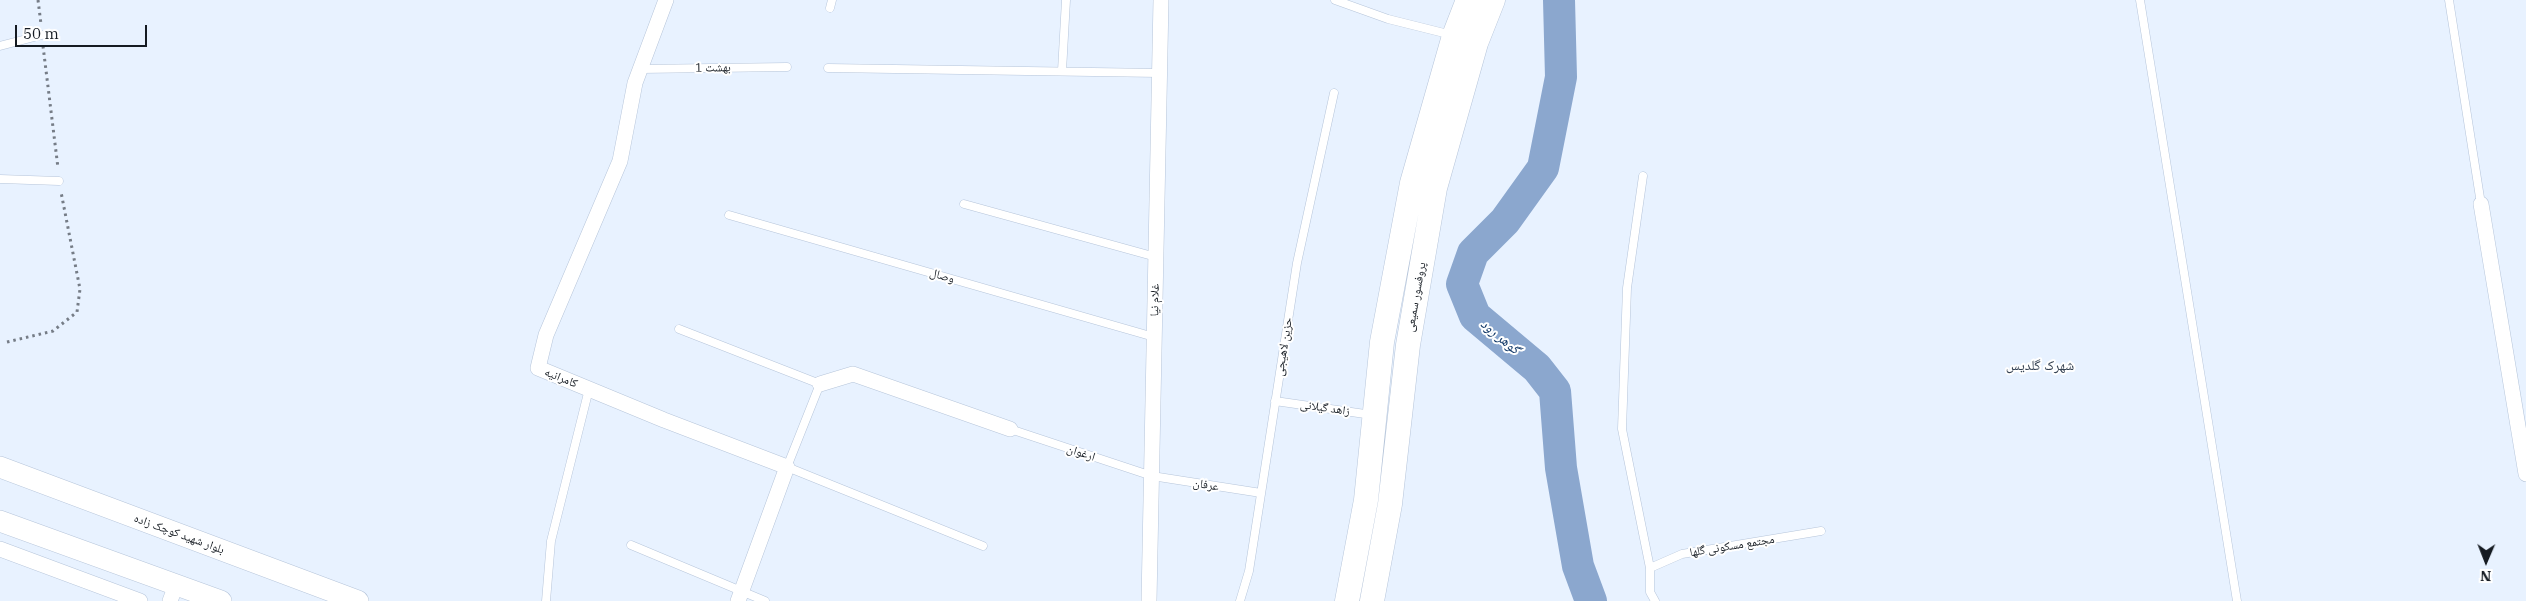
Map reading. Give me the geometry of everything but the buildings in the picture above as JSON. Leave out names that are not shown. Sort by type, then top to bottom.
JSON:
[{"type":"main road","name":"پروفسور سمیعی","points":[[1347,601],[1366,500],[1382,342],[1412,183],[1454,36],[1468,0]]},
{"type":"main road","name":"پروفسور سمیعی","points":[[1372,601],[1390,504],[1408,345],[1435,188],[1476,43],[1493,0]]},
{"type":"main road","name":"بلوار شهید کوچک زاده","points":[[0,467],[358,601]]},
{"type":"main road","points":[[0,521],[173,593],[221,601]]},
{"type":"street","name":"کامرانیه","points":[[666,0],[635,83],[620,161],[546,335],[538,368],[787,467]]},
{"type":"street","name":"غلام نیا","points":[[1150,601],[1160,0]]},
{"type":"street","points":[[2481,204],[2526,474]]},
{"type":"street","points":[[820,384],[853,374],[1010,429]]},
{"type":"street","points":[[740,596],[787,467]]},
{"type":"street","points":[[0,549],[140,601]]},
{"type":"lane","points":[[1062,71],[1066,0]]},
{"type":"lane","points":[[1335,0],[1388,19],[1454,36]]},
{"type":"lane","points":[[2140,0],[2236,601]]},
{"type":"lane","points":[[2449,0],[2481,204]]},
{"type":"lane","points":[[0,46],[42,35]]},
{"type":"lane","name":"بهشت 1","points":[[640,69],[787,67]]},
{"type":"lane","points":[[828,68],[1159,73]]},
{"type":"lane","name":"حزین لاهیجی","points":[[1240,601],[1249,571],[1297,263],[1334,94]]},
{"type":"lane","points":[[1643,176],[1627,288],[1622,429],[1650,568],[1650,592],[1655,601]]},
{"type":"lane","points":[[0,179],[59,181]]},
{"type":"lane","points":[[964,204],[1156,257]]},
{"type":"lane","name":"وصال","points":[[729,215],[1154,337]]},
{"type":"lane","points":[[679,329],[820,384],[787,467],[983,546]]},
{"type":"lane","points":[[546,601],[551,541],[589,389]]},
{"type":"lane","name":"زاهد گیلانی","points":[[1275,401],[1374,415]]},
{"type":"lane","name":"ارغوان","points":[[1010,429],[1152,476]]},
{"type":"lane","name":"عرفان","points":[[1152,476],[1261,493]]},
{"type":"lane","name":"مجتمع مسکونی گلها","points":[[1650,568],[1682,554],[1821,532]]},
{"type":"lane","points":[[631,545],[740,596],[765,601]]},
{"type":"waterway","name":"گوهر رود","points":[[1559,0],[1561,77],[1543,168],[1505,221],[1473,253],[1462,284],[1475,316],[1537,368],[1555,391],[1561,468],[1578,566],[1591,601]]},
{"type":"district","name":"شهرک گلدیس","points":[[2040,366]]}]
